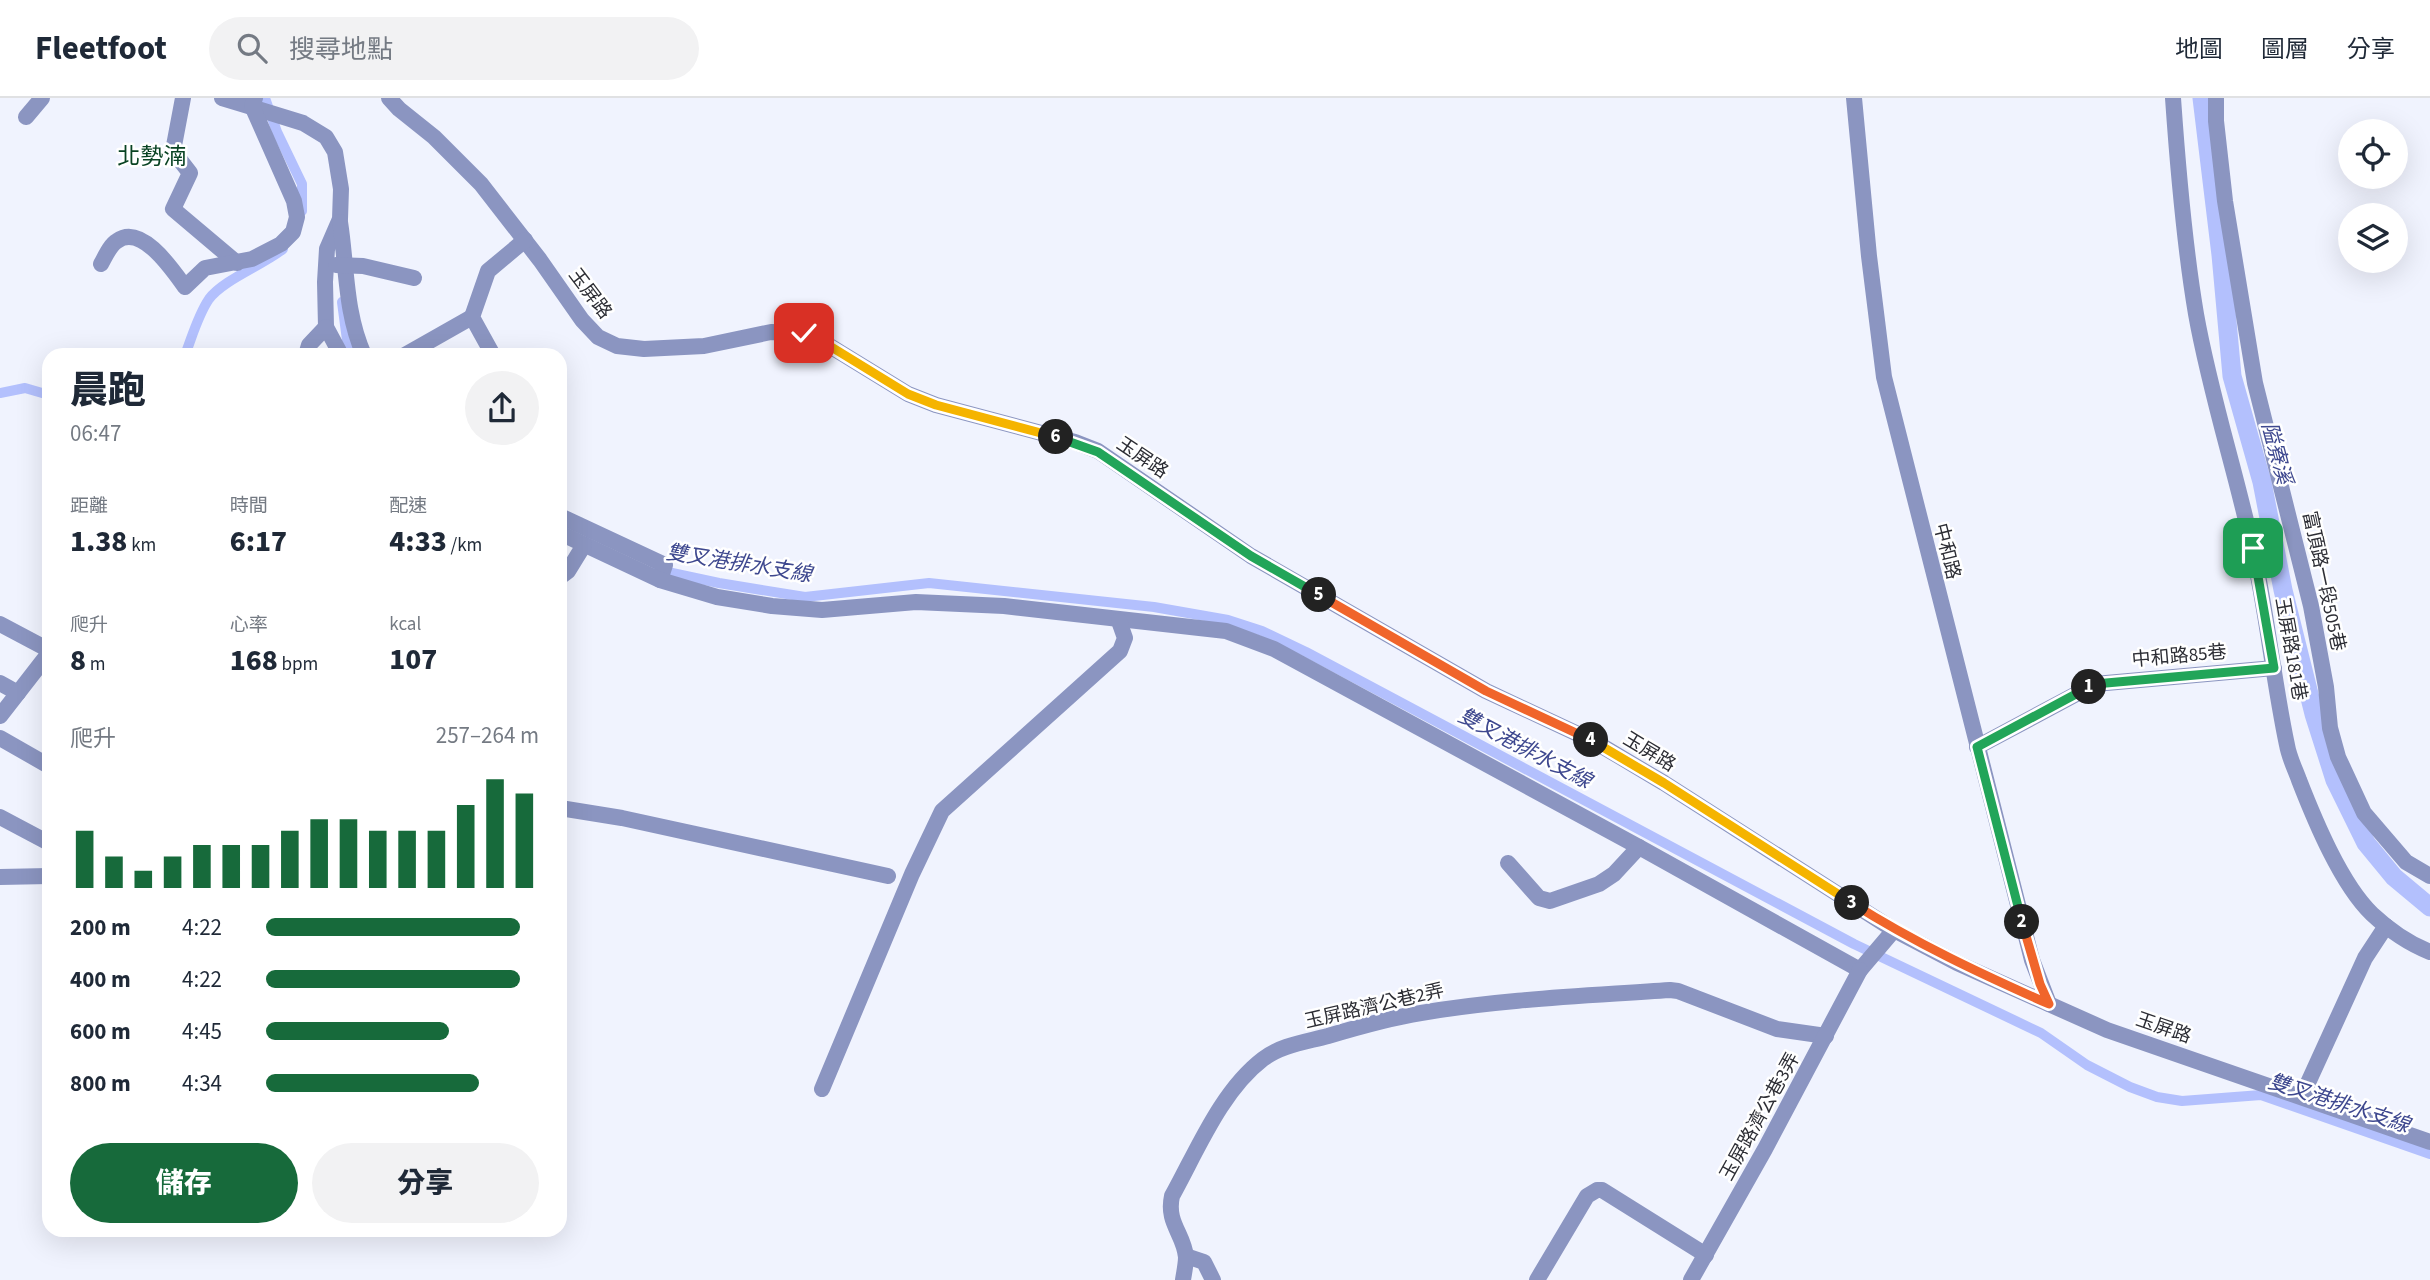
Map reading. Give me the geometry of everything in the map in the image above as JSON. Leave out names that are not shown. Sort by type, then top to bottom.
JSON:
[{"type":"street","points":[[26,117],[42,98]]},
{"type":"street","points":[[183,98],[173,152],[190,173],[173,209],[237,262]]},
{"type":"street","points":[[222,98],[257,106],[303,123],[326,138],[335,152],[341,189],[340,219],[348,305],[361,348]]},
{"type":"street","name":"玉屏路","points":[[389,98],[434,137],[481,184],[582,320],[598,337],[617,346],[644,349],[704,346],[771,332],[804,333],[908,394],[936,405],[1075,442],[1098,452],[1251,556],[1486,691],[1595,742],[1894,930],[1957,963],[2107,1030],[2430,1142]]},
{"type":"street","name":"中和路","points":[[1854,98],[1884,377],[2032,960],[2049,1004]]},
{"type":"street","name":"玉屏路181巷","points":[[2173,98],[2179,177],[2196,313],[2217,414],[2253,548],[2287,748],[2308,803],[2358,898],[2386,926],[2430,952]]},
{"type":"street","name":"富頂路一段505巷","points":[[2216,98],[2224,190],[2255,383],[2311,606],[2333,738],[2348,780],[2364,813],[2406,862],[2430,876]]},
{"type":"street","points":[[101,264],[115,242],[128,235],[138,237],[159,255],[185,287],[205,268],[252,259],[281,244],[293,232],[297,217],[292,195],[268,142],[257,106]]},
{"type":"street","points":[[337,348],[326,327],[326,264],[327,249],[340,219]]},
{"type":"street","points":[[417,348],[472,317],[488,271],[525,240]]},
{"type":"street","points":[[326,264],[363,266],[414,278]]},
{"type":"street","points":[[472,317],[489,348]]},
{"type":"street","points":[[308,348],[326,327]]},
{"type":"street","points":[[567,519],[665,565],[660,580]]},
{"type":"street","points":[[567,536],[660,580],[718,597],[772,606],[822,610],[916,603],[1004,606],[1226,631],[1274,649],[1860,970],[1894,930]]},
{"type":"street","points":[[567,572],[584,545]]},
{"type":"street","points":[[822,1089],[912,874],[942,811],[1120,651],[1125,638],[1119,621]]},
{"type":"street","points":[[0,624],[42,648]]},
{"type":"street","points":[[0,716],[42,661]]},
{"type":"street","name":"中和路85巷","points":[[1977,747],[2095,684],[2274,668]]},
{"type":"street","points":[[0,683],[18,693]]},
{"type":"street","points":[[0,738],[42,762]]},
{"type":"street","points":[[567,809],[622,818],[888,876]]},
{"type":"street","points":[[0,817],[42,839]]},
{"type":"street","points":[[1508,863],[1539,898],[1550,901],[1599,884],[1614,874],[1639,847]]},
{"type":"street","points":[[0,866],[8,877],[42,876]]},
{"type":"street","points":[[2302,1096],[2365,958],[2386,926]]},
{"type":"street","name":"玉屏路濟公巷3弄","points":[[1691,1280],[1860,970]]},
{"type":"street","name":"玉屏路濟公巷2弄","points":[[1186,1255],[1171,1217],[1172,1196],[1220,1108],[1252,1069],[1272,1053],[1284,1048],[1351,1029],[1432,1011],[1670,990],[1678,990],[1777,1029],[1826,1036]]},
{"type":"street","points":[[1537,1280],[1587,1196],[1593,1191],[1602,1190],[1706,1255]]},
{"type":"street","points":[[1182,1280],[1186,1255],[1204,1262],[1213,1280]]},
{"type":"waterway","points":[[265,98],[277,132],[302,184],[302,211]]},
{"type":"waterway","name":"隘寮溪","points":[[2202,98],[2232,376],[2262,482],[2283,590],[2314,714],[2335,780],[2366,843],[2394,877],[2430,907]]},
{"type":"waterway","points":[[188,348],[202,312],[215,292],[283,249]]},
{"type":"waterway","name":"雙叉港排水支線","points":[[342,302],[347,340],[351,348]]},
{"type":"waterway","points":[[0,393],[25,388],[42,393]]},
{"type":"waterway","name":"雙叉港排水支線","points":[[658,570],[805,597],[929,583],[1154,607],[1228,620],[1262,631],[1854,944],[2041,1033],[2087,1065],[2130,1087],[2157,1097],[2182,1101],[2261,1095],[2430,1154]]},
{"type":"district","name":"北勢湳","points":[[152,156]]},
{"type":"route","points":[[804,333],[908,394],[936,405],[1075,442],[1098,452],[1251,556],[1486,691],[1595,742],[1894,930],[1957,963],[2049,1004],[2032,960],[1977,747],[2095,684],[2274,668],[2253,548]]}]
